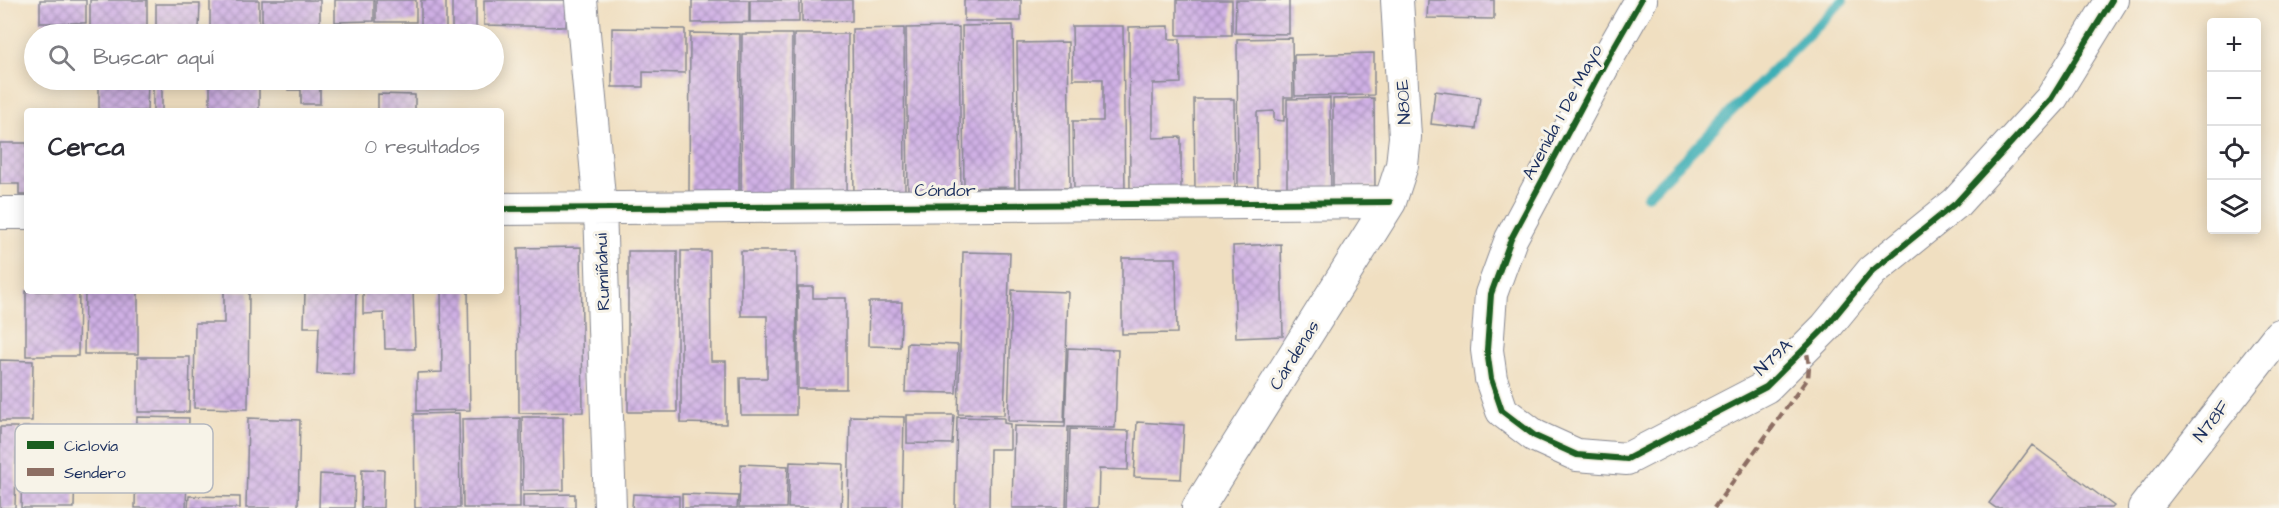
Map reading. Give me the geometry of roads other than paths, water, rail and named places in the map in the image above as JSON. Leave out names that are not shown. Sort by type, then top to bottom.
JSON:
[{"type":"street","name":"Rumiñahui","points":[[581,0],[600,208],[610,508]]},
{"type":"street","name":"N80E","points":[[1390,202],[1402,165],[1405,137],[1397,0]]},
{"type":"street","name":"Avenida 1 De Mayo","points":[[1511,239],[1641,0]]},
{"type":"street","name":"N79A","points":[[1511,239],[1491,294],[1487,350],[1491,380],[1502,411],[1535,436],[1577,455],[1627,459],[1766,387],[1826,327],[1872,270],[1956,203],[2051,99],[2112,0]]},
{"type":"street","name":"Cóndor","points":[[504,209],[1390,202]]},
{"type":"street","name":"Cárdenas","points":[[1198,508],[1390,202]]},
{"type":"street","points":[[0,213],[24,213]]},
{"type":"street","name":"N78F","points":[[2144,508],[2279,335]]},
{"type":"waterway","points":[[1647,196],[1843,0]]}]
